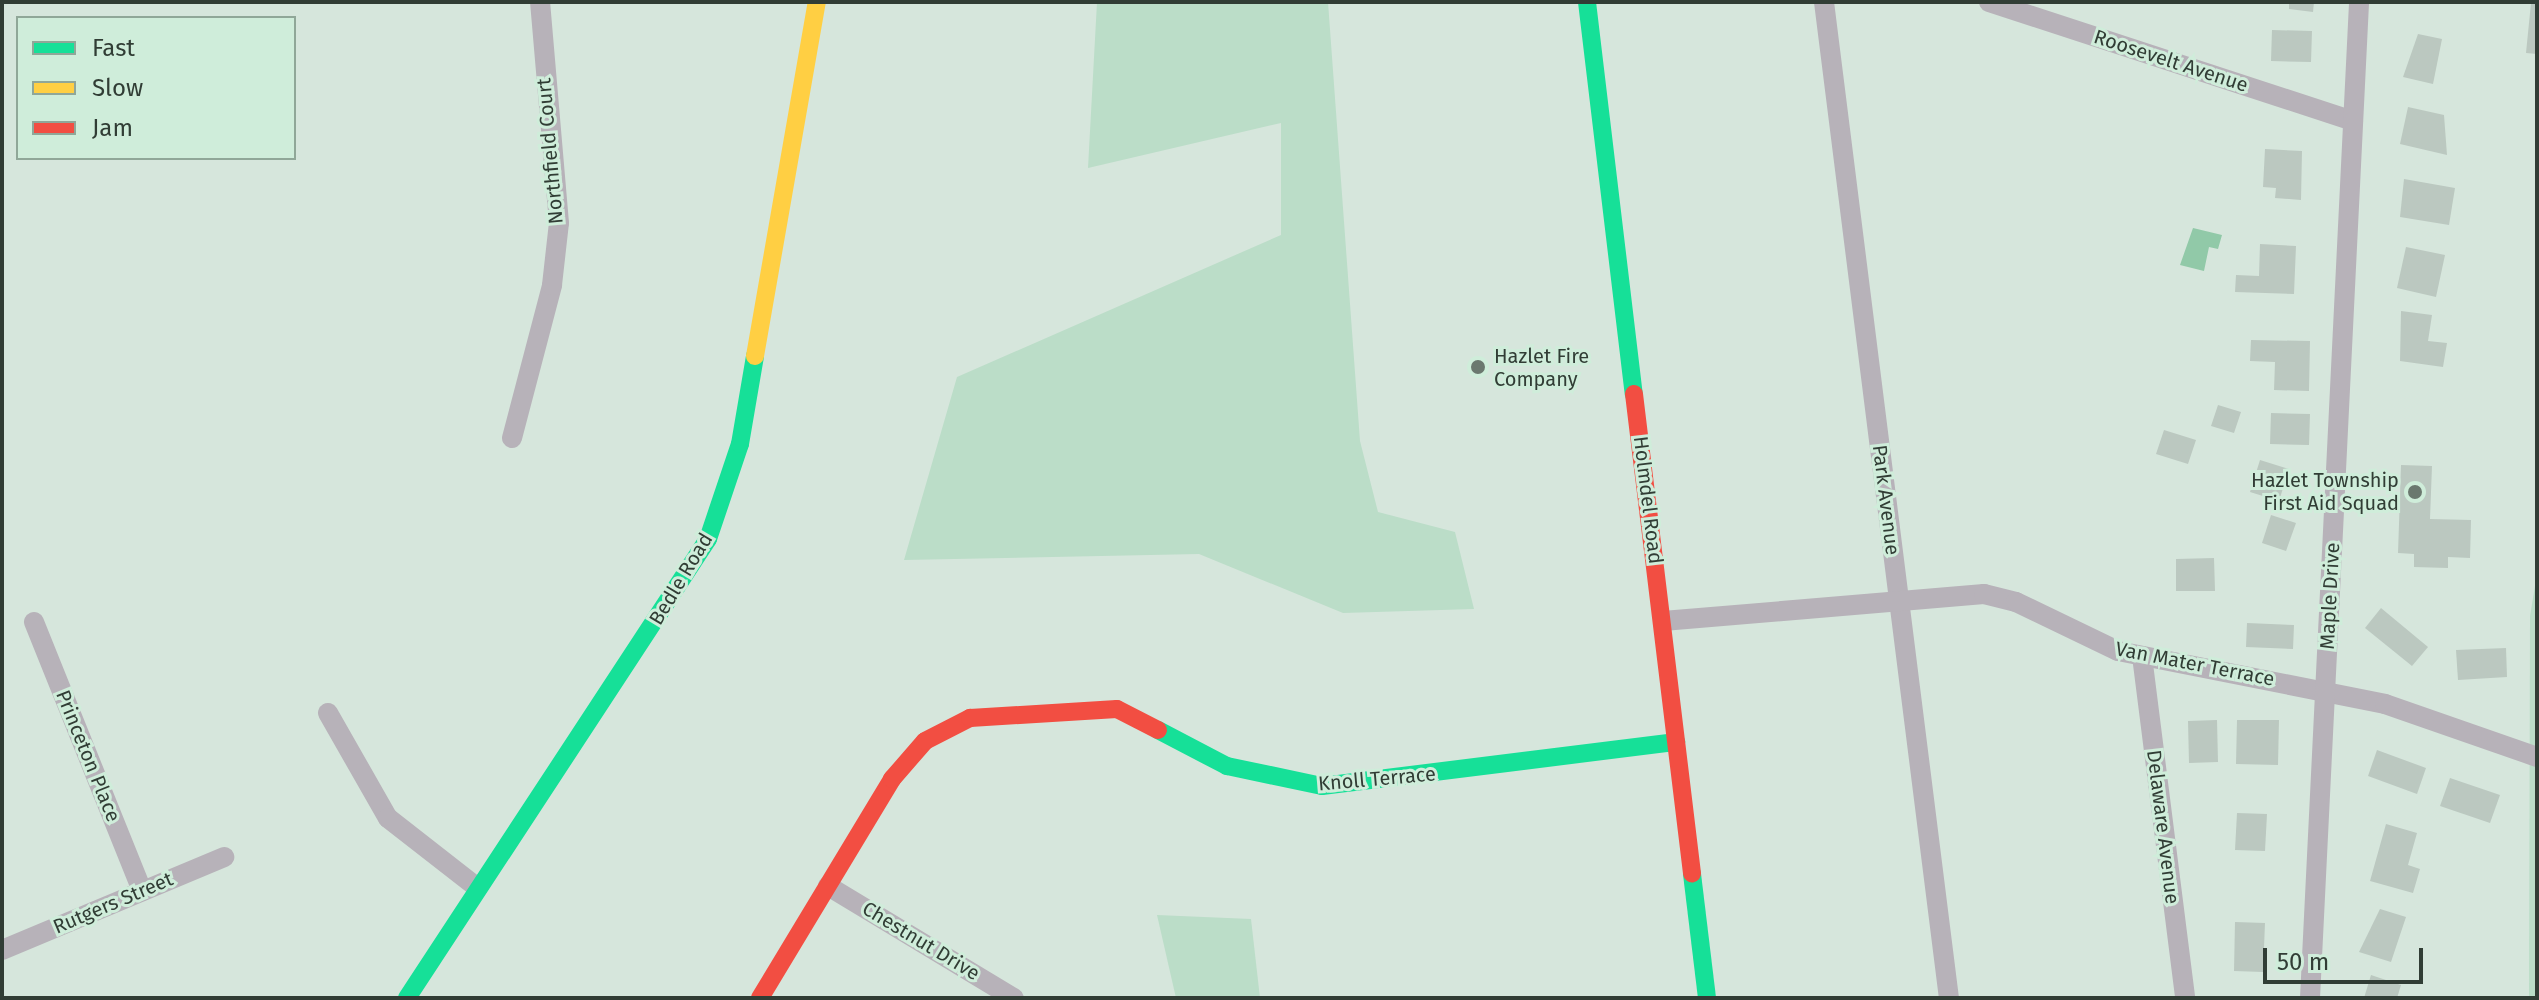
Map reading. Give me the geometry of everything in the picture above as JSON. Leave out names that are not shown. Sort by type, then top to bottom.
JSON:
[{"type":"street","name":"Northfield Court","points":[[512,438],[552,285],[559,223],[540,2]]},
{"type":"street","name":"Bedle Road","points":[[407,998],[475,886],[697,560],[725,497],[817,2]]},
{"type":"street","name":"Holmdel Road","points":[[1587,2],[1707,998]]},
{"type":"street","name":"Park Avenue","points":[[1824,2],[1949,998]]},
{"type":"street","name":"Roosevelt Avenue","points":[[1989,2],[2353,121]]},
{"type":"street","name":"Maple Drive","points":[[2310,998],[2359,2]]},
{"type":"street","name":"Van Mater Terrace","points":[[1663,621],[1898,599],[1999,597],[2142,656],[2385,704],[2537,757]]},
{"type":"street","name":"Princeton Place","points":[[34,622],[142,891]]},
{"type":"street","name":"Delaware Avenue","points":[[2142,656],[2185,998]]},
{"type":"street","name":"Knoll Terrace","points":[[760,998],[909,756],[946,727],[991,713],[1117,709],[1227,766],[1322,786],[1676,742]]},
{"type":"street","points":[[328,713],[388,818],[475,886]]},
{"type":"street","name":"Rutgers Street","points":[[2,950],[224,857]]},
{"type":"street","name":"Chestnut Drive","points":[[828,886],[1014,998]]},
{"type":"shaded area","points":[[1097,2],[1328,2],[1360,441],[1378,512],[1455,532],[1474,609],[1343,613],[1199,554],[904,560],[957,377],[1281,235],[1281,123],[1088,168]]},
{"type":"shaded area","points":[[2193,228],[2222,235],[2218,249],[2209,247],[2204,271],[2180,265]]},
{"type":"shaded area","points":[[2537,574],[2537,998],[2529,998],[2530,616]]},
{"type":"shaded area","points":[[1157,915],[1251,919],[1260,998],[1176,998]]},
{"type":"building","points":[[2289,2],[2314,2],[2313,12],[2289,9]]},
{"type":"building","points":[[2531,3],[2537,4],[2537,54],[2526,53]]},
{"type":"building","points":[[2272,30],[2312,31],[2311,62],[2271,61]]},
{"type":"building","points":[[2418,34],[2442,39],[2433,84],[2403,77]]},
{"type":"building","points":[[2408,107],[2444,115],[2447,155],[2400,144]]},
{"type":"building","points":[[2265,149],[2302,151],[2301,200],[2275,198],[2276,188],[2263,187]]},
{"type":"building","points":[[2404,179],[2455,188],[2449,225],[2400,217]]},
{"type":"building","points":[[2260,244],[2296,246],[2294,294],[2235,292],[2236,275],[2259,276]]},
{"type":"building","points":[[2406,247],[2445,255],[2436,297],[2397,288]]},
{"type":"building","points":[[2401,311],[2432,315],[2428,341],[2447,343],[2443,367],[2400,361]]},
{"type":"building","points":[[2251,340],[2310,341],[2309,391],[2274,390],[2275,362],[2250,361]]},
{"type":"building","points":[[2218,405],[2241,412],[2234,433],[2211,426]]},
{"type":"building","points":[[2271,413],[2310,414],[2309,445],[2270,444]]},
{"type":"building","points":[[2164,430],[2196,440],[2188,464],[2156,454]]},
{"type":"building","points":[[2260,460],[2289,469],[2279,501],[2250,492]]},
{"type":"building","name":"Hazlet Township First Aid Squad","points":[[2401,465],[2432,466],[2430,519],[2471,520],[2470,558],[2448,557],[2448,568],[2414,567],[2414,554],[2398,553]]},
{"type":"building","points":[[2271,515],[2296,523],[2286,551],[2262,543]]},
{"type":"building","points":[[2214,558],[2215,591],[2176,591],[2176,559]]},
{"type":"building","points":[[2381,608],[2428,647],[2412,666],[2365,628]]},
{"type":"building","points":[[2247,623],[2294,625],[2293,649],[2246,647]]},
{"type":"building","points":[[2506,648],[2507,677],[2458,680],[2456,650]]},
{"type":"building","points":[[2217,720],[2218,762],[2189,763],[2188,721]]},
{"type":"building","points":[[2237,720],[2279,720],[2278,765],[2236,764]]},
{"type":"building","points":[[2377,750],[2426,768],[2417,794],[2368,776]]},
{"type":"building","points":[[2450,778],[2500,795],[2490,823],[2440,806]]},
{"type":"building","points":[[2237,813],[2267,814],[2265,851],[2235,850]]},
{"type":"building","points":[[2386,824],[2417,833],[2408,865],[2420,869],[2413,893],[2370,881]]},
{"type":"building","points":[[2380,909],[2406,917],[2391,962],[2359,952]]},
{"type":"building","points":[[2235,922],[2265,923],[2263,972],[2234,971]]},
{"type":"building","points":[[2371,975],[2401,985],[2397,998],[2364,998]]},
{"type":"traffic: fast","points":[[1587,2],[1634,394]]},
{"type":"traffic: fast","points":[[407,998],[708,539],[740,444],[755,356]]},
{"type":"traffic: fast","points":[[1158,730],[1227,766],[1322,786],[1676,742]]},
{"type":"traffic: fast","points":[[1692,874],[1707,998]]},
{"type":"traffic: slow","points":[[755,356],[817,2]]},
{"type":"traffic: jam","points":[[1634,394],[1692,874]]},
{"type":"traffic: jam","points":[[760,998],[892,779],[925,741],[970,718],[1117,709],[1158,730]]},
{"type":"place","name":"Hazlet Fire Company","points":[[1478,367]]},
{"type":"place","name":"Hazlet Township First Aid Squad","points":[[2415,492]]}]
